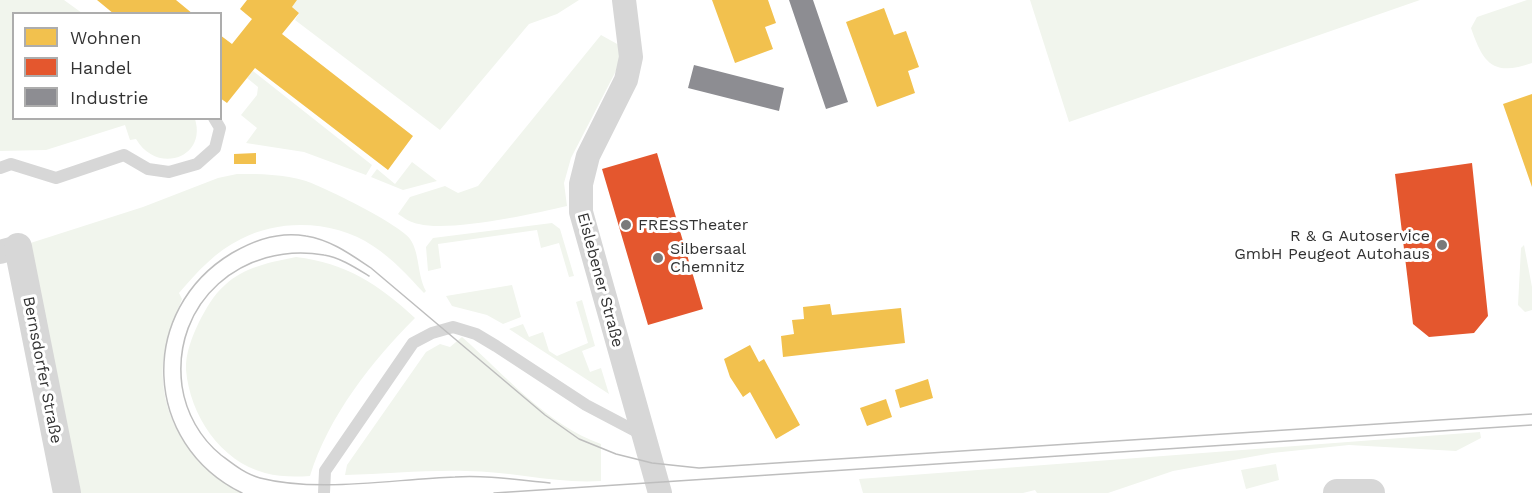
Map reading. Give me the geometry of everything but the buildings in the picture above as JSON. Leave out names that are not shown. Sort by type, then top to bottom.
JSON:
[{"type":"street","name":"Eislebener Straße","points":[[624,0],[631,57],[626,80],[588,156],[581,184],[581,213],[660,493]]},
{"type":"street","name":"Bernsdorfer Straße","points":[[9,250],[67,493]]},
{"type":"street","points":[[1337,493],[1371,493]]},
{"type":"lane","points":[[0,168],[11,164],[57,178],[124,155],[148,169],[169,172],[197,164],[215,148],[220,128],[215,120]]},
{"type":"lane","points":[[324,493],[325,471],[413,343],[453,327],[476,334],[586,405],[645,436]]},
{"type":"shaded area","points":[[0,0],[64,0],[81,12],[12,12],[12,120],[195,120],[197,133],[194,144],[187,152],[167,159],[156,157],[145,150],[136,139],[130,140],[125,125],[46,150],[0,151]]},
{"type":"shaded area","points":[[297,0],[579,0],[557,14],[529,24],[440,130],[295,20],[299,13],[292,7]]},
{"type":"shaded area","points":[[1030,0],[1420,0],[1069,122]]},
{"type":"shaded area","points":[[1532,0],[1532,63],[1508,68],[1491,64],[1480,50],[1471,28],[1477,17]]},
{"type":"shaded area","points":[[601,35],[619,45],[619,65],[571,158],[564,183],[567,206],[492,221],[450,226],[416,223],[398,214],[410,197],[445,186],[458,193],[478,186]]},
{"type":"shaded area","points":[[253,71],[372,165],[366,175],[304,152],[246,143],[257,128],[241,115],[257,95],[258,87],[247,78]]},
{"type":"shaded area","points":[[412,162],[437,181],[403,190],[371,177],[377,169],[395,184]]},
{"type":"shaded area","points":[[237,174],[263,174],[306,181],[378,216],[410,239],[426,291],[424,293],[380,251],[343,231],[326,227],[291,225],[257,232],[232,244],[207,263],[179,293],[182,299],[165,349],[163,380],[170,415],[188,447],[212,473],[242,493],[67,493],[18,247],[143,207],[218,178]]},
{"type":"shaded area","points":[[552,223],[560,229],[574,276],[569,277],[559,243],[541,248],[537,230],[438,244],[441,268],[428,271],[426,247],[433,238]]},
{"type":"shaded area","points":[[1524,245],[1532,287],[1532,310],[1525,312],[1518,305],[1521,248]]},
{"type":"shaded area","points":[[296,257],[330,264],[360,277],[388,295],[415,318],[353,391],[328,432],[310,476],[293,477],[265,473],[249,467],[221,447],[210,434],[194,403],[186,364],[199,322],[210,302],[221,289],[232,279],[249,270]]},
{"type":"shaded area","points":[[512,285],[521,317],[503,324],[487,315],[452,306],[446,296]]},
{"type":"shaded area","points":[[582,300],[595,346],[582,351],[590,372],[601,368],[609,394],[509,329],[523,324],[529,337],[543,332],[549,351],[557,356],[588,343],[576,302]]},
{"type":"shaded area","points":[[462,337],[544,412],[581,435],[601,444],[601,481],[567,481],[466,471],[345,475],[347,465],[426,352],[440,344],[450,347]]},
{"type":"shaded area","points":[[1480,432],[1481,438],[1456,451],[1349,445],[1272,453],[1173,471],[1108,493],[1037,493],[1035,490],[1023,493],[863,493],[859,479]]},
{"type":"shaded area","points":[[1276,464],[1279,480],[1246,489],[1241,470]]},
{"type":"tram line","points":[[242,493],[209,471],[185,443],[170,411],[164,376],[167,341],[179,308],[201,278],[240,248],[267,238],[286,235],[306,236],[324,241],[340,248],[371,268],[545,415],[579,439],[616,454],[652,463],[699,468],[1532,414]]},
{"type":"tram line","points":[[369,276],[330,256],[294,253],[266,258],[241,268],[218,284],[201,304],[188,328],[182,356],[182,386],[187,406],[200,433],[213,448],[244,471],[260,478],[283,482],[332,485],[467,477],[550,483]]},
{"type":"tram line","points":[[494,493],[1532,425]]},
{"type":"place","name":"FRESSTheater","points":[[626,225]]},
{"type":"place","name":"R & G Autoservice GmbH Peugeot Autohaus","points":[[1442,245]]},
{"type":"place","name":"Silbersaal Chemnitz","points":[[658,258]]}]
